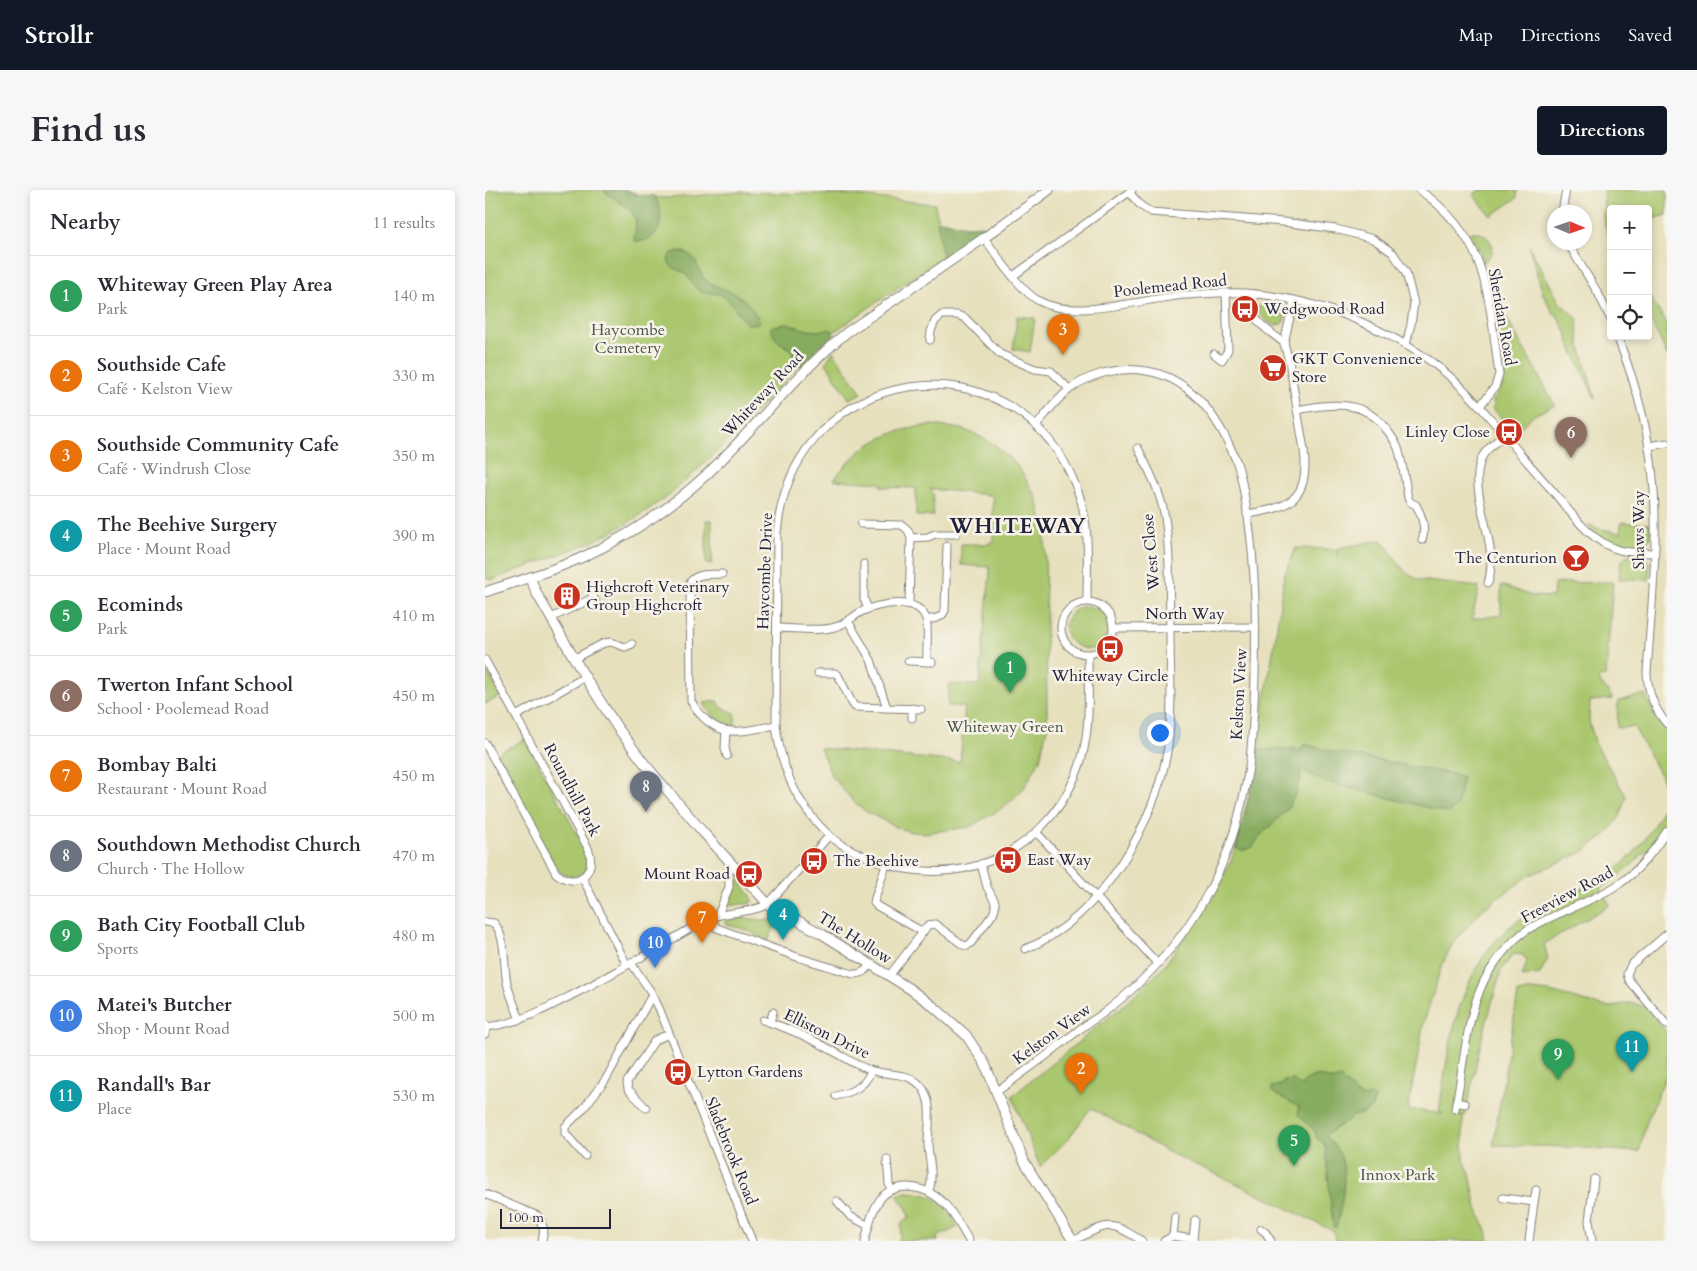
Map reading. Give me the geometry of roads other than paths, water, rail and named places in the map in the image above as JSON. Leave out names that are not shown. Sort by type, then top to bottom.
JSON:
[{"type":"street","name":"Whiteway Road","points":[[485,592],[585,556],[626,534],[674,502],[704,477],[741,441],[769,408],[827,349],[846,333],[984,238],[1049,190]]},
{"type":"street","name":"Sheridan Road","points":[[1419,190],[1441,208],[1462,234],[1473,250],[1481,272],[1499,374],[1495,387],[1480,406]]},
{"type":"street","points":[[1563,205],[1566,190]]},
{"type":"street","points":[[1013,276],[1130,191],[1141,206],[1151,212],[1283,222],[1336,229],[1373,239],[1393,253],[1406,272],[1415,303],[1406,345]]},
{"type":"street","name":"Poolemead Road","points":[[984,238],[1028,294],[1039,301],[1063,309],[1086,309],[1182,295],[1226,293],[1254,294],[1294,300],[1341,314],[1406,345],[1431,361],[1456,382],[1480,406],[1569,511],[1601,541],[1619,550],[1654,553]]},
{"type":"street","points":[[1572,250],[1607,312]]},
{"type":"street","points":[[1214,354],[1222,360],[1228,350],[1226,293]]},
{"type":"street","points":[[1254,294],[1253,314],[1257,320],[1284,343]]},
{"type":"street","points":[[1247,514],[1271,511],[1289,504],[1301,487],[1305,476],[1306,464],[1284,343],[1294,300]]},
{"type":"street","points":[[930,340],[931,330],[935,321],[943,315],[957,315],[965,318],[1000,354],[1028,366],[1051,371],[1069,389]]},
{"type":"street","name":"Shaws Way","points":[[1618,340],[1635,386],[1649,446],[1654,489],[1654,553],[1647,679],[1655,706],[1667,724]]},
{"type":"street","name":"Kelston View","points":[[996,1092],[1105,1012],[1147,976],[1182,935],[1209,891],[1229,849],[1237,824],[1251,748],[1256,627],[1255,576],[1247,514],[1238,466],[1228,443],[1208,410],[1189,389],[1171,378],[1157,373],[1137,370],[1110,371],[1097,375],[1069,389],[1037,425]]},
{"type":"street","name":"Haycombe Drive","points":[[1087,601],[1086,535],[1082,503],[1066,465],[1037,425],[999,401],[980,393],[932,384],[904,387],[881,393],[864,400],[842,413],[805,450],[787,484],[781,502],[777,533],[776,725],[782,759],[793,788],[815,821],[829,836],[861,855],[886,865],[906,870],[947,872],[959,871],[1001,857],[1037,833],[1049,820],[1068,792],[1083,756],[1087,735],[1088,655]]},
{"type":"street","points":[[1297,410],[1330,404],[1346,406],[1361,409],[1381,422],[1397,446],[1408,498],[1410,502],[1416,505],[1421,516],[1424,530],[1422,540]]},
{"type":"street","points":[[1492,579],[1490,544],[1479,490],[1479,473],[1483,455],[1504,435]]},
{"type":"street","points":[[1649,446],[1667,443]]},
{"type":"street","name":"West Close","points":[[1025,949],[1040,944],[1067,925],[1096,897],[1138,836],[1161,777],[1170,716],[1168,546],[1165,517],[1155,482],[1138,448]]},
{"type":"street","points":[[861,524],[902,525],[908,530],[911,538],[909,604]]},
{"type":"street","points":[[911,538],[928,537],[935,534],[956,534]]},
{"type":"street","points":[[927,620],[939,618],[944,614],[947,546]]},
{"type":"street","points":[[865,564],[864,599],[868,609]]},
{"type":"street","points":[[856,573],[864,573]]},
{"type":"street","points":[[722,574],[699,574],[690,582],[691,701],[699,714],[709,724],[726,731],[747,731],[776,725]]},
{"type":"street","name":"The Hollow","points":[[529,577],[585,677],[630,745],[767,904],[871,964],[933,1006],[966,1035],[985,1064],[1024,1161],[1073,1241]]},
{"type":"street","points":[[590,588],[597,606]]},
{"type":"street","points":[[551,618],[593,598]]},
{"type":"street","points":[[1087,601],[1095,602],[1103,607],[1112,618],[1114,628],[1111,639],[1106,646],[1098,652],[1088,655],[1071,649],[1064,641],[1060,629],[1063,616],[1069,608],[1077,603],[1087,601]]},
{"type":"street","points":[[777,628],[828,629],[839,626],[868,609],[886,604],[909,604],[923,612],[927,620],[929,662],[908,661]]},
{"type":"street","points":[[848,621],[871,660],[887,708]]},
{"type":"street","name":"North Way","points":[[1114,628],[1256,627]]},
{"type":"street","points":[[575,658],[604,643],[611,642],[625,647],[632,644]]},
{"type":"street","name":"Roundhill Park","points":[[485,660],[591,856],[591,865],[582,878]]},
{"type":"street","points":[[819,673],[835,673],[838,675],[855,707],[921,709]]},
{"type":"street","points":[[516,716],[585,677]]},
{"type":"street","points":[[912,708],[912,718]]},
{"type":"street","points":[[726,731],[725,748],[727,756]]},
{"type":"street","points":[[485,743],[556,874],[566,879],[577,880],[582,878],[629,964]]},
{"type":"street","name":"Freeview Road","points":[[1465,1104],[1455,1106],[1464,1055],[1474,1008],[1483,983],[1493,965],[1525,931],[1620,884],[1642,864],[1667,831]]},
{"type":"street","points":[[1037,833],[1157,963]]},
{"type":"street","points":[[486,1028],[520,1020],[592,985],[709,918],[759,909],[767,904],[829,836]]},
{"type":"street","points":[[718,915],[729,887],[729,861]]},
{"type":"street","points":[[889,976],[928,925],[935,924],[963,945],[967,946],[971,943],[993,914],[995,908],[995,902],[987,887],[981,864]]},
{"type":"street","points":[[886,865],[874,903],[923,932]]},
{"type":"street","points":[[709,918],[717,928],[797,957],[853,974],[866,971],[871,964]]},
{"type":"street","points":[[485,922],[494,923],[497,926],[504,950],[507,983],[520,1020]]},
{"type":"street","points":[[1667,934],[1631,964],[1627,974],[1629,980],[1667,1025]]},
{"type":"street","name":"Sladebrook Road","points":[[629,964],[652,995],[659,1008],[752,1241]]},
{"type":"street","points":[[585,1156],[565,1134],[565,1127],[583,1109],[606,1079],[652,995]]},
{"type":"street","name":"Elliston Drive","points":[[773,1012],[766,1021],[811,1039],[859,1066],[871,1071],[900,1074],[921,1086],[927,1096],[929,1114],[928,1147],[932,1176],[929,1191]]},
{"type":"street","points":[[646,1108],[629,1089],[627,1082],[655,1040],[669,1034]]},
{"type":"street","name":"Elliston Drive","points":[[836,1096],[861,1086],[868,1079],[871,1071]]},
{"type":"street","points":[[887,1159],[891,1190]]},
{"type":"street","points":[[1592,1241],[1589,1221],[1594,1179]]},
{"type":"street","points":[[865,1241],[873,1211],[880,1199],[891,1190],[908,1187],[929,1191],[941,1199],[951,1210],[969,1241]]},
{"type":"street","points":[[1529,1241],[1536,1190]]},
{"type":"street","points":[[485,1194],[538,1216],[544,1229],[542,1241]]},
{"type":"street","points":[[1503,1198],[1534,1202]]},
{"type":"street","points":[[837,1201],[850,1216],[869,1226]]},
{"type":"street","points":[[1173,1236],[1175,1217]]},
{"type":"street","points":[[1164,1241],[1173,1236],[1193,1240],[1195,1220]]},
{"type":"street","points":[[1073,1241],[1105,1226],[1123,1229],[1142,1241]]},
{"type":"street","points":[[1261,1229],[1271,1241]]},
{"type":"place","name":"Wedgwood Road","points":[[1245,309]]},
{"type":"place","name":"Southside Community Cafe","points":[[1063,355]]},
{"type":"place","name":"GKT Convenience Store","points":[[1273,368]]},
{"type":"place","name":"Linley Close","points":[[1509,432]]},
{"type":"place","name":"Twerton Infant School","points":[[1571,458]]},
{"type":"place","name":"The Centurion","points":[[1576,558]]},
{"type":"place","name":"Highcroft Veterinary Group Highcroft","points":[[567,596]]},
{"type":"place","name":"Whiteway Circle","points":[[1110,649]]},
{"type":"place","name":"Whiteway Green Play Area","points":[[1010,693]]},
{"type":"place","name":"Southdown Methodist Church","points":[[646,812]]},
{"type":"place","name":"East Way","points":[[1008,860]]},
{"type":"place","name":"The Beehive","points":[[814,861]]},
{"type":"place","name":"Mount Road","points":[[749,874]]},
{"type":"place","name":"The Beehive Surgery","points":[[783,940]]},
{"type":"place","name":"Bombay Balti","points":[[702,943]]},
{"type":"place","name":"Matei's Butcher","points":[[655,968]]},
{"type":"place","name":"Lytton Gardens","points":[[678,1072]]},
{"type":"place","name":"Randall's Bar","points":[[1632,1072]]},
{"type":"place","name":"Bath City Football Club","points":[[1558,1080]]},
{"type":"place","name":"Southside Cafe","points":[[1081,1094]]},
{"type":"place","name":"Ecominds","points":[[1294,1166]]},
{"type":"district","name":"WHITEWAY","points":[[1018,526]]},
{"type":"park label","name":"Haycombe Cemetery","points":[[628,339]]},
{"type":"park label","name":"Whiteway Green","points":[[1005,727]]},
{"type":"park label","name":"Innox Park","points":[[1398,1175]]}]
